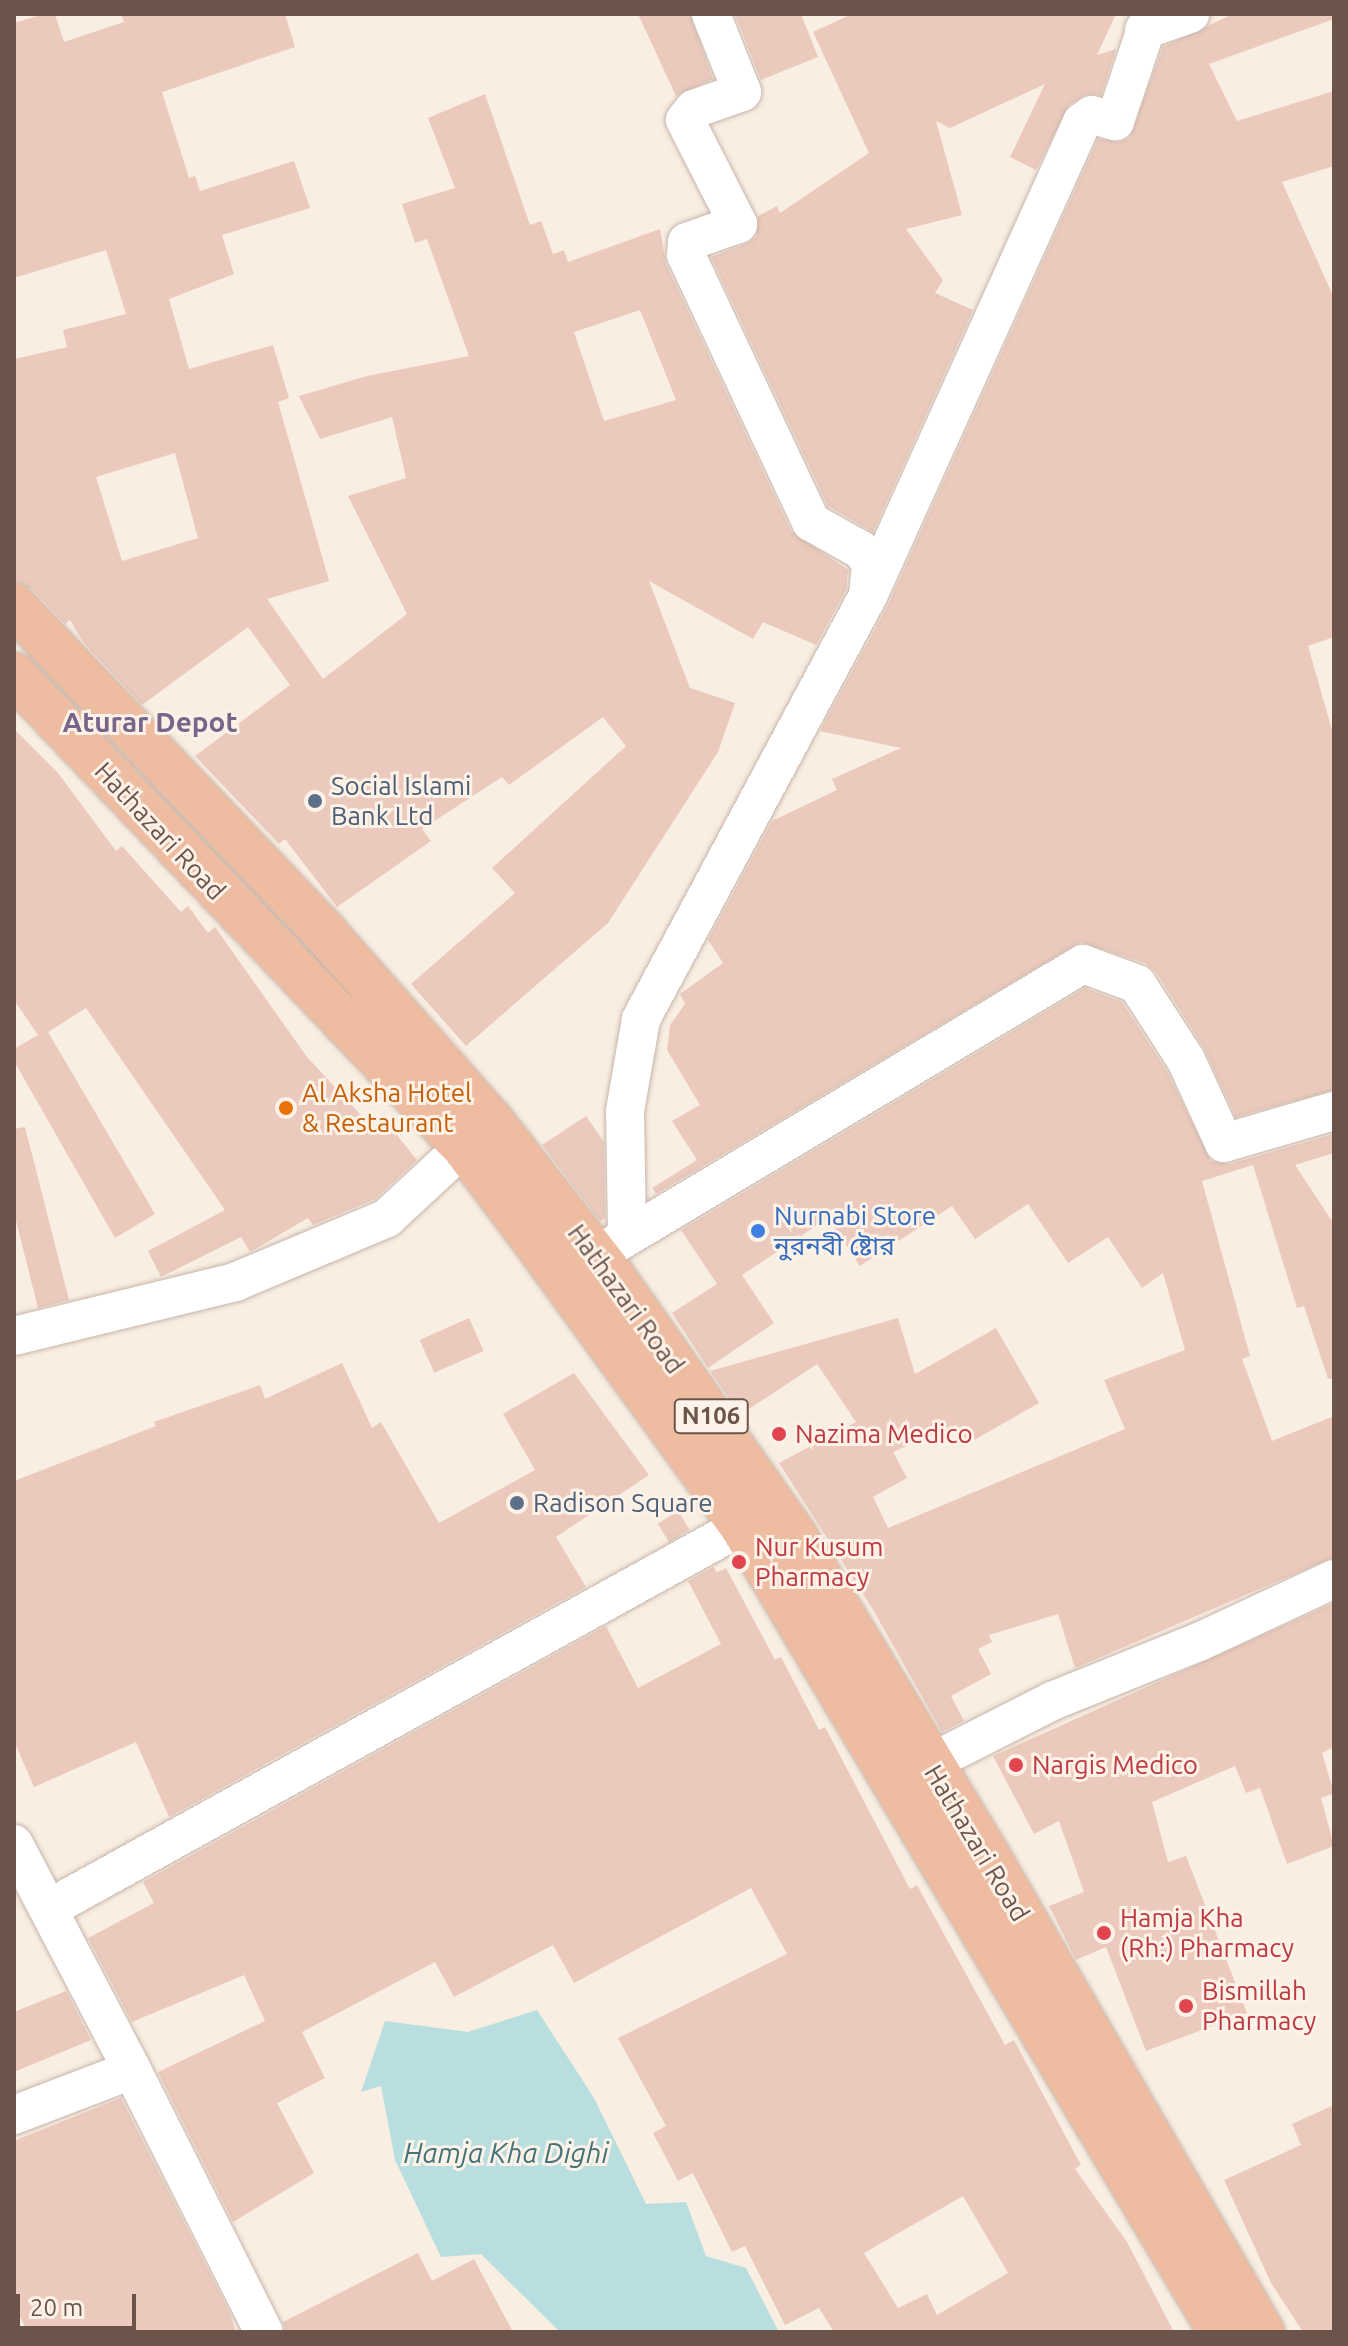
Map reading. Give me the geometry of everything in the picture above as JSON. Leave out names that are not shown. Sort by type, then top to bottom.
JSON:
[{"type":"highway","name":"Hathazari Road","points":[[14,606],[326,934],[478,1134]]},
{"type":"highway","name":"Hathazari Road","points":[[14,675],[478,1134],[596,1258],[794,1535],[928,1764],[991,1862],[1262,2332]]},
{"type":"highway","name":"Hathazari Road","points":[[596,1258],[742,1526],[1221,2332]]},
{"type":"street","points":[[711,14],[742,92],[694,109],[685,120],[737,214],[738,224],[687,242],[686,255],[811,522],[861,550],[871,563],[868,596]]},
{"type":"street","points":[[596,1258],[641,1019],[868,596],[1082,122],[1092,115],[1115,121],[1147,22],[1190,14]]},
{"type":"street","points":[[596,1258],[1083,964],[1137,984],[1186,1060],[1224,1143],[1334,1111]]},
{"type":"street","points":[[14,1336],[235,1282],[387,1218],[478,1134]]},
{"type":"street","points":[[48,1909],[742,1526]]},
{"type":"street","points":[[928,1764],[1052,1701],[1199,1642],[1334,1579]]},
{"type":"street","points":[[14,1844],[264,2332]]},
{"type":"street","points":[[14,2115],[132,2070]]},
{"type":"water","name":"Hamja Kha Dighi","points":[[537,2010],[594,2098],[646,2204],[686,2202],[706,2256],[746,2268],[779,2332],[560,2332],[481,2254],[441,2257],[395,2160],[381,2086],[361,2092],[385,2021],[468,2032]]},
{"type":"building","points":[[55,14],[64,42],[124,22],[121,14],[285,14],[295,47],[162,92],[189,178],[195,176],[200,191],[294,161],[310,208],[222,235],[234,274],[169,299],[189,369],[273,345],[289,398],[278,402],[329,581],[267,599],[323,679],[407,614],[348,496],[406,478],[392,417],[320,439],[299,396],[367,376],[469,356],[427,239],[415,243],[402,204],[455,188],[428,118],[485,94],[530,225],[541,221],[553,254],[564,250],[568,262],[660,229],[666,264],[791,531],[848,570],[846,590],[816,645],[763,622],[753,639],[649,581],[690,688],[735,703],[718,752],[608,923],[466,1046],[411,984],[515,893],[492,868],[626,746],[603,717],[509,785],[502,777],[422,829],[431,841],[337,907],[285,839],[279,844],[195,756],[290,685],[248,627],[142,705],[83,642],[70,620],[65,624],[32,589],[15,582],[14,359],[67,347],[63,330],[126,314],[106,250],[14,278],[14,23]],"holes":[[[640,310],[676,400],[604,421],[574,332]],[[175,453],[198,538],[122,561],[96,477]]]},
{"type":"building","points":[[638,14],[690,14],[713,79],[676,96]]},
{"type":"building","points":[[735,14],[801,14],[818,57],[761,80]]},
{"type":"building","points":[[852,14],[1116,14],[1097,55],[1116,49],[1101,95],[1087,94],[1069,105],[1036,170],[1010,157],[1045,84],[950,128],[936,121],[962,215],[906,229],[943,280],[935,293],[973,310],[873,532],[828,506],[711,257],[756,237],[758,216],[777,206],[780,213],[869,153],[813,32]]},
{"type":"building","points":[[1233,14],[1334,14],[1334,19],[1209,64],[1237,121],[1334,91],[1334,166],[1282,182],[1334,298],[1334,637],[1308,646],[1334,737],[1334,1090],[1236,1117],[1204,1048],[1156,972],[1145,963],[1080,942],[656,1194],[652,1188],[697,1160],[672,1121],[700,1105],[667,1050],[670,1025],[685,1004],[680,994],[723,963],[708,940],[772,821],[837,790],[832,779],[901,748],[820,731],[888,605],[1098,139],[1120,142],[1130,137],[1163,47]]},
{"type":"building","points":[[14,729],[58,773],[116,851],[122,846],[181,912],[188,906],[208,933],[215,927],[307,1057],[373,1128],[384,1119],[417,1160],[375,1199],[313,1225],[308,1218],[250,1252],[241,1237],[161,1277],[148,1251],[225,1210],[86,1008],[48,1032],[155,1214],[115,1238],[14,1061],[14,1049],[38,1035],[14,1000]]},
{"type":"building","points":[[1085,988],[1122,1002],[1167,1071],[1211,1161],[1230,1164],[1334,1134],[1334,1153],[1295,1165],[1334,1224],[1334,1378],[1328,1379],[1304,1306],[1297,1308],[1253,1165],[1202,1181],[1250,1356],[1242,1359],[1272,1441],[1334,1416],[1334,1557],[1075,1668],[1058,1614],[989,1635],[992,1642],[978,1649],[991,1674],[951,1696],[964,1721],[942,1732],[872,1608],[779,1463],[856,1422],[817,1364],[740,1415],[710,1371],[898,1318],[915,1374],[996,1328],[1039,1403],[967,1444],[956,1425],[893,1452],[907,1478],[873,1497],[888,1528],[1125,1429],[1104,1380],[1185,1350],[1163,1273],[1142,1288],[1108,1237],[1068,1263],[1028,1204],[975,1239],[952,1206],[860,1266],[828,1218],[742,1275],[774,1323],[708,1368],[672,1313],[717,1284],[681,1230]]},
{"type":"building","points":[[586,1116],[604,1142],[605,1218],[600,1221],[542,1145]]},
{"type":"building","points":[[25,1127],[69,1300],[38,1308],[14,1213],[14,1129]]},
{"type":"building","points":[[469,1318],[484,1351],[434,1373],[420,1340]]},
{"type":"building","points":[[342,1363],[372,1428],[381,1422],[439,1523],[535,1470],[503,1414],[574,1373],[649,1475],[556,1537],[586,1587],[169,1817],[136,1742],[34,1787],[14,1741],[14,1481],[156,1426],[154,1422],[260,1385],[265,1399]]},
{"type":"building","points":[[678,1511],[690,1530],[669,1542],[658,1524]]},
{"type":"building","points":[[713,1567],[717,1572],[726,1568],[775,1660],[781,1657],[819,1730],[825,1727],[910,1889],[917,1885],[1005,2045],[1014,2040],[1081,2165],[1075,2169],[1127,2242],[1174,2332],[834,2332],[819,2308],[785,2325],[745,2246],[732,2252],[693,2173],[678,2181],[653,2133],[666,2126],[618,2038],[787,1954],[751,1888],[574,1983],[553,1945],[454,1997],[435,1962],[302,2032],[325,2078],[277,2103],[314,2173],[233,2222],[158,2072],[265,2021],[244,1975],[132,2022],[88,1938],[154,1903],[143,1882],[606,1626],[638,1688],[721,1644],[688,1581]],"holes":[[[963,2196],[1008,2273],[937,2315],[927,2294],[898,2308],[864,2253]]]},
{"type":"building","points":[[1334,1603],[1334,1747],[1322,1753],[1334,1793],[1321,1798],[1334,1846],[1287,1864],[1260,1788],[1246,1793],[1235,1766],[1152,1802],[1168,1862],[1186,1856],[1247,2013],[1146,2051],[1106,1947],[1076,1960],[1049,1906],[1084,1892],[1059,1821],[1034,1834],[993,1756]]},
{"type":"building","points":[[66,1991],[91,2040],[14,2072],[14,2012]]},
{"type":"building","points":[[121,2098],[229,2311],[236,2332],[28,2332],[14,2305],[14,2141]]},
{"type":"building","points":[[1334,2105],[1334,2332],[1303,2332],[1271,2283],[1224,2180],[1301,2145],[1292,2124]]},
{"type":"building","points":[[418,2253],[432,2281],[474,2259],[513,2332],[286,2332],[283,2322]]},
{"type":"place","name":"Social Islami Bank Ltd","points":[[315,801]]},
{"type":"place","name":"Al Aksha Hotel & Restaurant","points":[[286,1108]]},
{"type":"place","name":"Nurnabi Store নুরনবী ষ্টোর","points":[[758,1231]]},
{"type":"place","name":"Nazima Medico","points":[[779,1434]]},
{"type":"place","name":"Radison Square","points":[[517,1503]]},
{"type":"place","name":"Nur Kusum Pharmacy","points":[[739,1562]]},
{"type":"place","name":"Nargis Medico","points":[[1016,1765]]},
{"type":"place","name":"Hamja Kha (Rh:) Pharmacy","points":[[1104,1933]]},
{"type":"place","name":"Bismillah Pharmacy","points":[[1186,2006]]},
{"type":"district","name":"Aturar Depot","points":[[150,722]]}]
